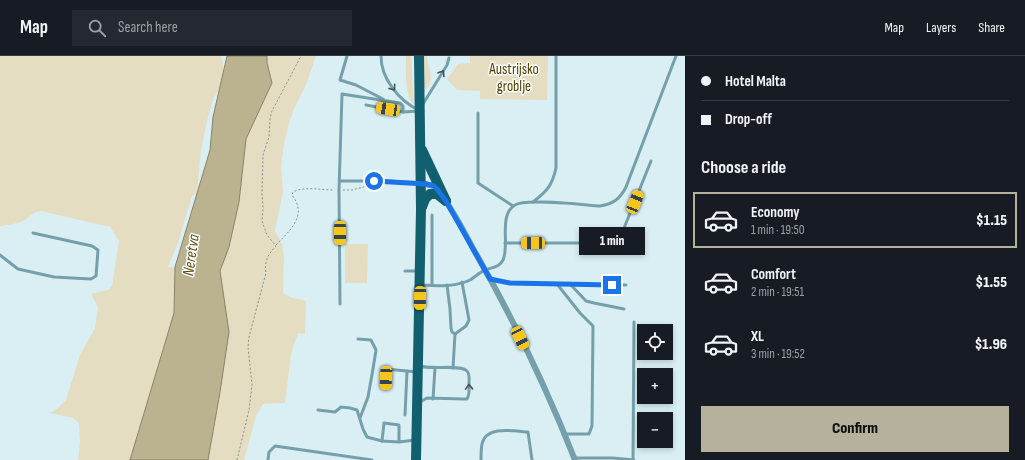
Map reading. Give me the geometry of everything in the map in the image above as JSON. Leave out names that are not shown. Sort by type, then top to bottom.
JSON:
[{"type":"main road","points":[[416,460],[421,209],[419,56]]},
{"type":"main road","points":[[420,146],[446,201]]},
{"type":"main road","points":[[421,209],[425,199],[430,194],[437,194],[446,201]]},
{"type":"street","points":[[421,183],[434,186],[446,201],[485,270],[531,361],[575,459]]},
{"type":"lane","points":[[347,56],[340,80],[356,85],[386,101]]},
{"type":"lane","points":[[381,56],[381,67],[392,88],[409,106],[420,111]]},
{"type":"lane","points":[[533,202],[549,189],[556,168],[556,56]]},
{"type":"lane","points":[[420,284],[454,285],[470,280],[485,270],[498,266],[504,259],[506,217],[508,211],[518,203],[533,202],[600,206],[610,204],[623,194],[676,56]]},
{"type":"lane","points":[[420,111],[427,96],[447,65],[448,58]]},
{"type":"lane","points":[[340,304],[342,94],[400,103],[403,112]]},
{"type":"lane","points":[[366,105],[403,112],[420,111]]},
{"type":"lane","points":[[478,113],[478,183],[513,206]]},
{"type":"lane","points":[[505,243],[618,243],[651,161]]},
{"type":"lane","points":[[340,181],[389,181],[421,183]]},
{"type":"lane","points":[[432,215],[432,285]]},
{"type":"lane","points":[[0,255],[18,269],[54,277],[91,279],[96,276],[98,250],[92,246],[33,233]]},
{"type":"lane","points":[[405,271],[420,271]]},
{"type":"lane","points":[[490,279],[510,283],[626,285]]},
{"type":"lane","points":[[455,334],[466,326],[469,320],[462,282]]},
{"type":"lane","points":[[557,284],[580,313],[593,326],[594,334],[592,426],[589,434],[564,434]]},
{"type":"lane","points":[[570,284],[586,300],[624,309]]},
{"type":"lane","points":[[447,285],[450,309],[450,328],[455,334],[453,368]]},
{"type":"lane","points":[[575,459],[634,460],[634,322]]},
{"type":"lane","points":[[358,339],[371,340],[376,350],[368,397],[360,418]]},
{"type":"lane","points":[[385,386],[386,369],[407,371],[419,368],[460,368],[466,370],[468,373],[469,396],[467,399],[427,398],[418,403]]},
{"type":"lane","points":[[433,398],[435,368]]},
{"type":"lane","points":[[405,415],[407,371]]},
{"type":"lane","points":[[318,410],[334,412],[342,408],[357,410],[367,437],[382,441],[399,442],[417,439]]},
{"type":"lane","points":[[382,441],[384,423],[399,425],[399,442]]},
{"type":"lane","points":[[481,460],[482,443],[486,435],[494,431],[528,432],[532,460]]},
{"type":"lane","points":[[268,460],[269,452],[275,446],[372,460]]},
{"type":"path","points":[[276,246],[267,235],[262,221],[263,155],[269,137],[272,111],[301,56]]},
{"type":"path","points":[[237,460],[249,410],[252,385],[248,347],[249,337],[266,273],[265,266],[267,258],[297,221],[299,210],[292,195],[293,192],[303,189],[352,190],[367,186]]},
{"type":"green space","points":[[0,56],[221,56],[223,64],[223,77],[219,90],[213,99],[205,131],[201,150],[197,193],[192,196],[178,243],[168,267],[175,267],[174,313],[130,460],[78,460],[80,442],[79,423],[73,418],[50,413],[57,409],[66,400],[80,355],[95,328],[98,307],[91,294],[108,290],[112,286],[119,241],[110,227],[41,211],[20,222],[0,226]]},
{"type":"green space","points":[[267,56],[316,56],[306,85],[289,123],[281,166],[283,192],[275,231],[282,244],[284,257],[283,293],[290,297],[306,301],[305,334],[298,333],[291,354],[285,403],[263,404],[256,416],[244,460],[208,460],[229,332],[219,271],[229,247],[239,202],[246,139],[272,83],[267,63]]},
{"type":"green space","points":[[406,56],[411,56],[414,104],[407,89]]},
{"type":"green space","points":[[423,56],[427,56],[431,76],[426,89],[424,88]]},
{"type":"green space","name":"Austrijsko groblje","points":[[470,56],[548,56],[547,100],[480,99],[480,91],[457,90],[447,79],[458,64],[470,63]]},
{"type":"green space","points":[[345,244],[368,244],[367,283],[345,283]]},
{"type":"water","name":"Neretva","points":[[227,56],[267,56],[267,63],[272,83],[246,139],[239,202],[229,247],[220,271],[229,332],[208,460],[130,460],[174,313],[175,267],[210,150],[213,117]]},
{"type":"route","points":[[374,181],[426,184],[434,186],[446,201],[490,279],[510,283],[612,285]]}]
